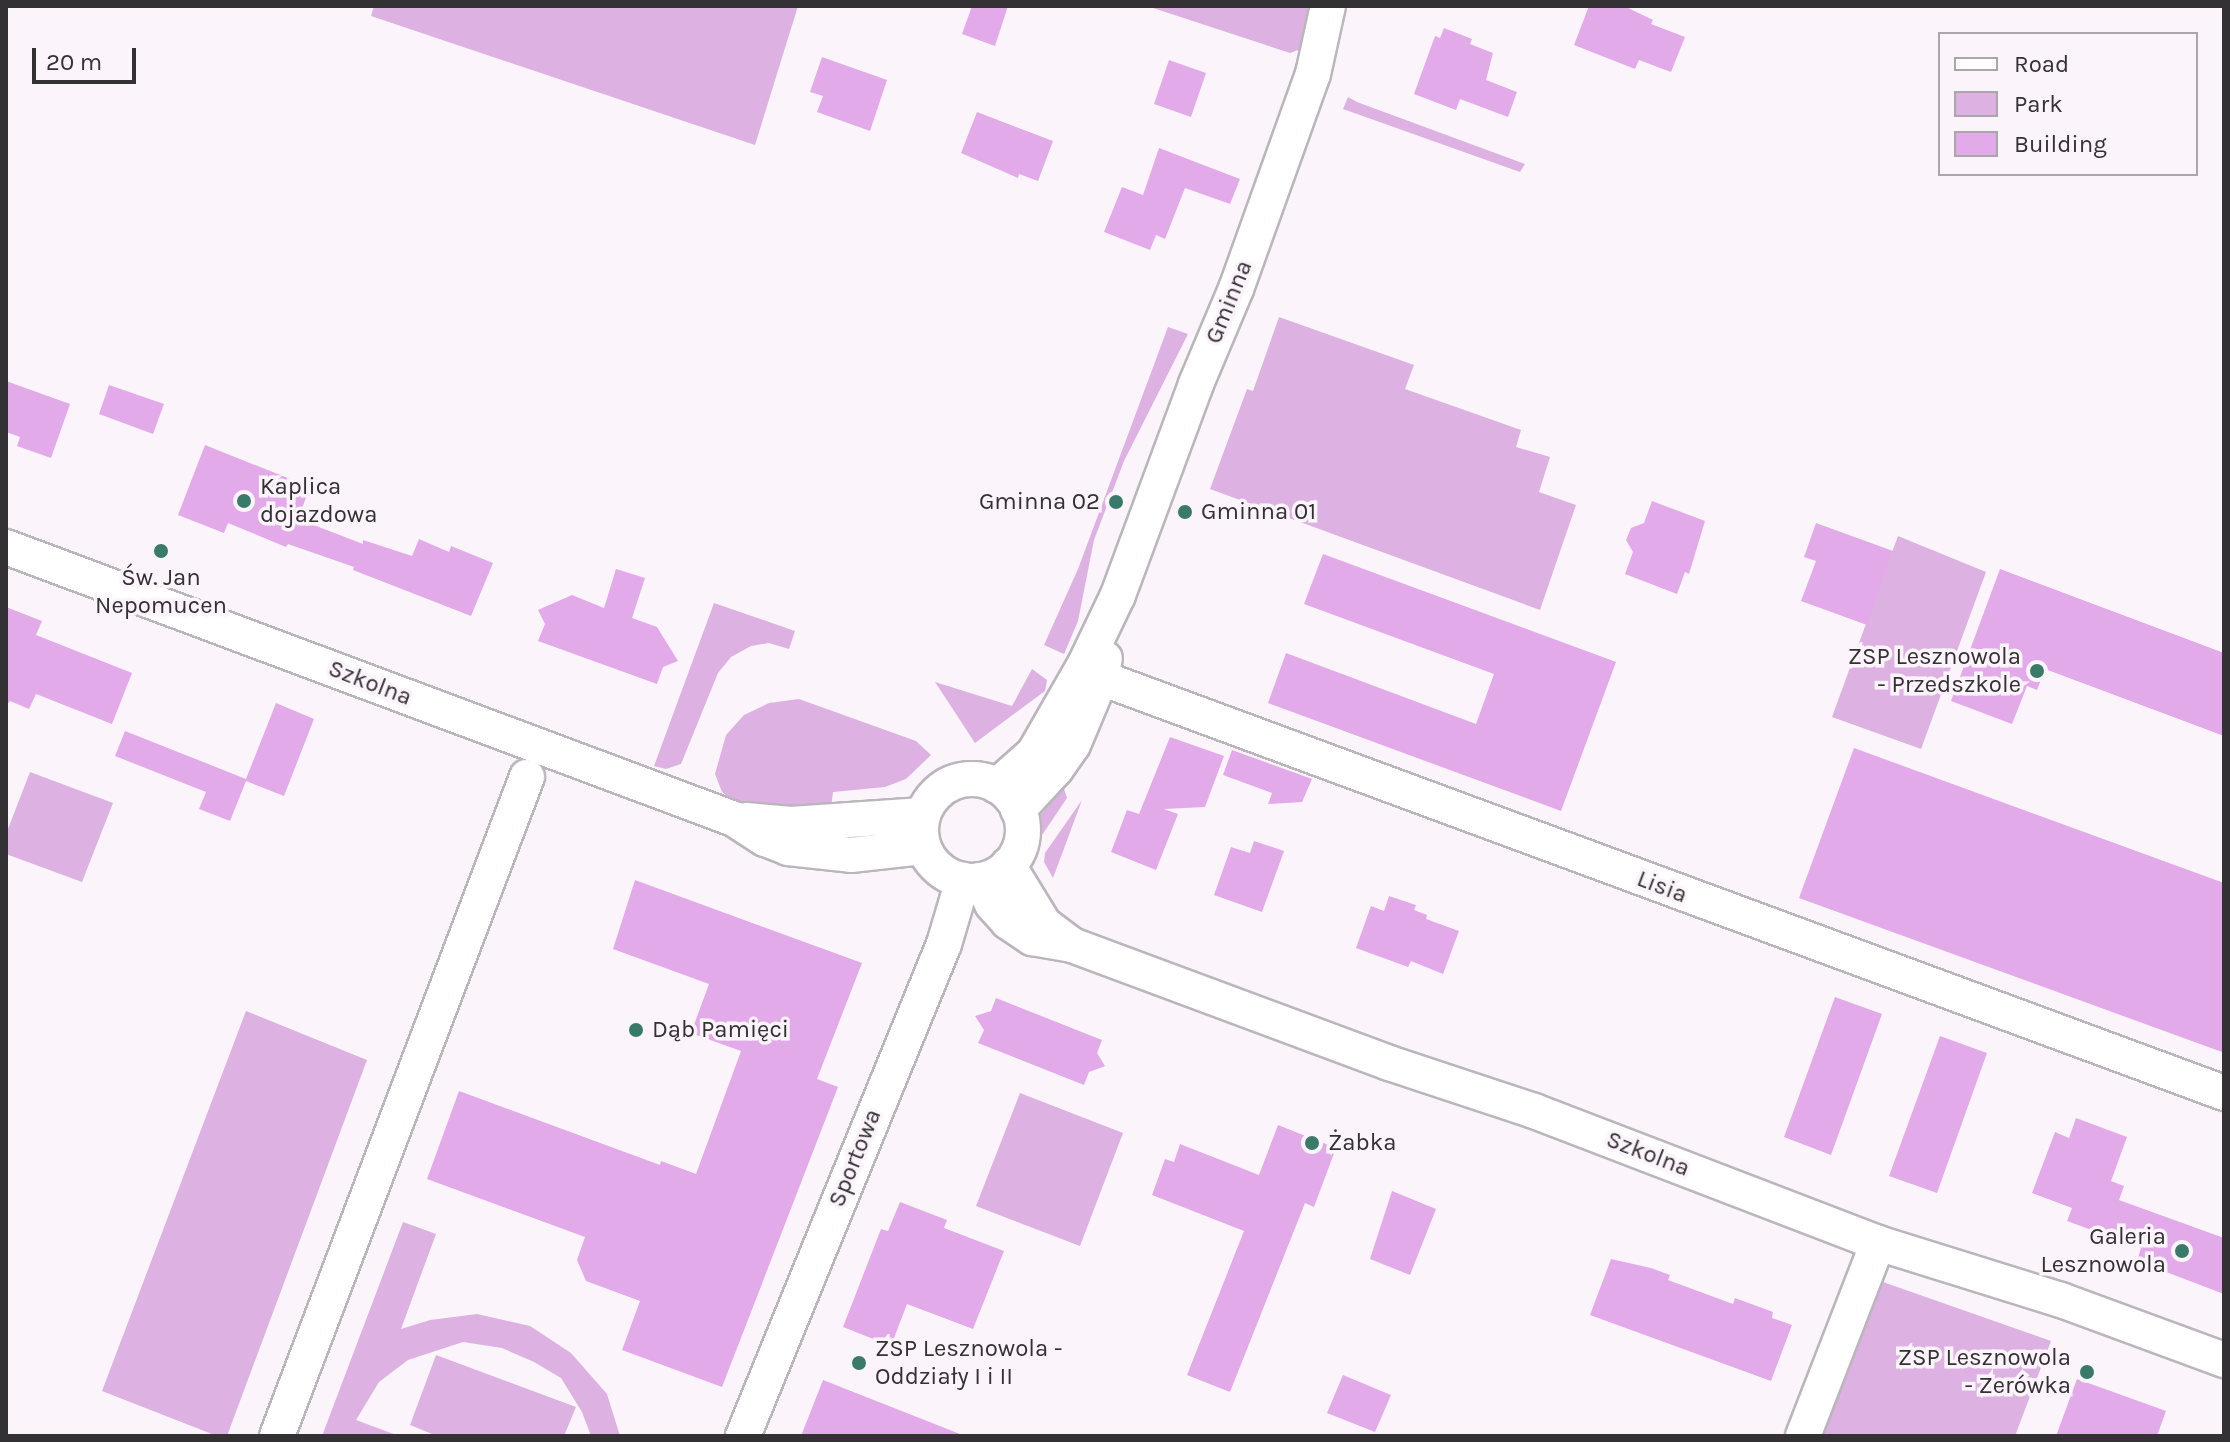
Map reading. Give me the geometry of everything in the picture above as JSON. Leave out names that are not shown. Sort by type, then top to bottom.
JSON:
[{"type":"street","name":"Gminna","points":[[1008,798],[1085,664],[1118,595],[1196,384],[1236,289],[1313,74],[1328,6]]},
{"type":"street","name":"Szkolna","points":[[6,547],[734,819],[765,839],[788,848],[851,855],[923,831]]},
{"type":"street","name":"Gminna","points":[[1008,798],[1056,769],[1073,745],[1101,678],[1118,595]]},
{"type":"street","name":"Lisia","points":[[1101,678],[2224,1093]]},
{"type":"street","points":[[277,1436],[527,777]]},
{"type":"street","points":[[978,779],[1008,798],[1022,836],[1018,851],[984,875],[948,875],[934,865],[923,831],[931,800],[951,783],[978,779]]},
{"type":"street","name":"Szkolna","points":[[984,875],[1072,945],[1389,1063],[1534,1111],[1878,1243],[2061,1300],[2224,1360]]},
{"type":"street","name":"Sportowa","points":[[743,1436],[944,944],[984,875]]},
{"type":"street","points":[[1803,1436],[1878,1243]]},
{"type":"green space","points":[[374,6],[798,6],[755,145],[371,16]]},
{"type":"green space","points":[[1147,6],[1308,6],[1301,49],[1290,53]]},
{"type":"green space","points":[[1348,97],[1525,164],[1520,172],[1343,109]]},
{"type":"green space","points":[[1279,317],[1414,365],[1405,389],[1521,430],[1516,447],[1550,457],[1539,492],[1576,505],[1540,610],[1210,489],[1247,389],[1253,391]]},
{"type":"green space","points":[[1168,327],[1188,334],[1124,461],[1094,540],[1078,621],[1064,654],[1044,645],[1078,569]]},
{"type":"green space","points":[[1898,536],[1986,572],[1921,749],[1832,717]]},
{"type":"green space","points":[[714,603],[795,631],[789,649],[769,643],[751,646],[731,657],[718,673],[681,764],[666,769],[654,766]]},
{"type":"green space","points":[[1032,669],[1047,680],[1045,691],[975,743],[935,682],[1012,706]]},
{"type":"green space","points":[[799,699],[916,741],[931,755],[906,779],[885,787],[833,792],[831,808],[769,810],[737,804],[722,792],[715,774],[726,735],[744,715],[769,703]]},
{"type":"green space","points":[[30,772],[113,803],[82,882],[6,854],[6,834]]},
{"type":"green space","points":[[1063,786],[1067,798],[1036,844],[1041,815]]},
{"type":"green space","points":[[1082,800],[1053,878],[1044,862],[1045,853]]},
{"type":"green space","points":[[246,1011],[367,1060],[227,1436],[217,1436],[102,1391]]},
{"type":"green space","points":[[1020,1093],[1123,1133],[1080,1246],[976,1206]]},
{"type":"green space","points":[[403,1222],[436,1234],[401,1329],[430,1320],[477,1314],[530,1326],[571,1353],[607,1394],[620,1436],[591,1436],[582,1412],[561,1378],[502,1348],[463,1342],[408,1360],[379,1382],[356,1420],[399,1436],[322,1436]]},
{"type":"green space","points":[[1883,1282],[2051,1341],[2015,1436],[1822,1436]]},
{"type":"green space","points":[[436,1355],[576,1407],[564,1436],[437,1436],[410,1425]]},
{"type":"building","points":[[972,6],[1008,6],[995,46],[962,34]]},
{"type":"building","points":[[1589,6],[1624,6],[1653,20],[1651,24],[1685,37],[1671,72],[1639,60],[1635,69],[1574,45]]},
{"type":"building","points":[[1444,28],[1472,39],[1470,44],[1493,53],[1486,80],[1517,92],[1508,117],[1460,99],[1456,110],[1414,94],[1435,36],[1440,38]]},
{"type":"building","points":[[822,57],[887,80],[870,131],[817,112],[823,96],[810,92]]},
{"type":"building","points":[[1169,60],[1206,73],[1191,117],[1154,104]]},
{"type":"building","points":[[977,112],[1053,141],[1038,181],[1019,174],[1018,178],[961,153]]},
{"type":"building","points":[[1159,148],[1240,179],[1230,204],[1185,188],[1165,239],[1156,235],[1150,250],[1104,232],[1122,187],[1143,195]]},
{"type":"building","points":[[6,381],[70,404],[51,458],[17,446],[20,437],[6,432]]},
{"type":"building","points":[[109,385],[164,404],[153,434],[99,414]]},
{"type":"building","points":[[205,445],[310,487],[298,519],[363,544],[363,540],[412,556],[419,539],[449,552],[451,546],[493,563],[471,616],[353,570],[354,567],[288,544],[286,547],[228,523],[224,533],[178,515]]},
{"type":"building","points":[[1652,501],[1705,521],[1689,574],[1685,572],[1677,594],[1625,574],[1633,552],[1626,540],[1631,528],[1644,523]]},
{"type":"building","points":[[1816,523],[1893,551],[1867,625],[1801,601],[1816,561],[1804,557]]},
{"type":"building","points":[[1323,554],[1616,662],[1561,811],[1268,703],[1286,653],[1476,724],[1494,674],[1304,604]]},
{"type":"building","points":[[616,569],[645,578],[632,618],[657,627],[678,661],[663,667],[657,684],[538,641],[545,624],[538,610],[572,595],[604,608]]},
{"type":"building","points":[[2000,569],[2224,653],[2224,736],[2045,669],[2037,690],[2027,686],[2012,724],[1951,701]]},
{"type":"building","points":[[6,607],[42,621],[36,635],[132,673],[112,724],[36,694],[29,709],[10,701],[6,706]]},
{"type":"building","points":[[276,703],[314,719],[284,796],[246,781],[230,821],[199,809],[206,792],[115,756],[125,731],[246,779]]},
{"type":"building","points":[[1170,737],[1224,756],[1205,807],[1164,809],[1178,814],[1156,870],[1111,852],[1127,810],[1139,814]]},
{"type":"building","points":[[1854,748],[2224,883],[2222,1052],[1799,898]]},
{"type":"building","points":[[1232,750],[1312,779],[1302,802],[1268,804],[1272,793],[1223,775]]},
{"type":"building","points":[[1254,841],[1284,851],[1262,912],[1214,895],[1231,847],[1250,853]]},
{"type":"building","points":[[635,880],[862,963],[817,1079],[838,1087],[722,1387],[622,1350],[640,1301],[586,1281],[577,1260],[585,1237],[427,1179],[459,1091],[660,1165],[661,1161],[696,1174],[741,1051],[691,1033],[709,984],[613,949]]},
{"type":"building","points":[[1389,896],[1416,905],[1414,910],[1427,915],[1426,919],[1459,931],[1443,974],[1411,961],[1408,967],[1356,948],[1371,906],[1384,911]]},
{"type":"building","points":[[1835,997],[1882,1014],[1831,1155],[1784,1137]]},
{"type":"building","points":[[996,998],[1102,1040],[1097,1053],[1105,1066],[1089,1072],[1084,1085],[978,1043],[984,1030],[975,1016],[991,1011]]},
{"type":"building","points":[[1940,1036],[1987,1053],[1937,1193],[1889,1176]]},
{"type":"building","points":[[2076,1118],[2127,1137],[2111,1181],[2124,1186],[2119,1200],[2224,1238],[2224,1294],[2137,1261],[2141,1248],[2067,1221],[2072,1208],[2032,1193],[2055,1132],[2069,1138]]},
{"type":"building","points":[[1278,1125],[1336,1148],[1314,1207],[1305,1203],[1230,1392],[1187,1375],[1244,1231],[1152,1195],[1165,1159],[1174,1162],[1180,1144],[1259,1175]]},
{"type":"building","points":[[1392,1191],[1436,1209],[1410,1275],[1370,1259]]},
{"type":"building","points":[[900,1202],[947,1220],[944,1228],[1004,1251],[973,1329],[907,1304],[891,1346],[843,1327],[881,1229],[888,1231]]},
{"type":"building","points":[[1611,1259],[1670,1275],[1668,1280],[1733,1304],[1735,1298],[1773,1312],[1772,1318],[1792,1325],[1771,1381],[1590,1315]]},
{"type":"building","points":[[1343,1375],[1391,1395],[1375,1432],[1327,1413]]},
{"type":"building","points":[[2077,1379],[2166,1411],[2157,1436],[2056,1436]]},
{"type":"building","points":[[823,1380],[960,1434],[960,1436],[801,1436]]},
{"type":"place","name":"Kaplica dojazdowa","points":[[244,501]]},
{"type":"place","name":"Gminna 02","points":[[1116,502]]},
{"type":"place","name":"Gminna 01","points":[[1185,512]]},
{"type":"place","name":"Św. Jan Nepomucen","points":[[161,551]]},
{"type":"place","name":"ZSP Lesznowola - Przedszkole","points":[[2037,671]]},
{"type":"place","name":"Dąb Pamięci","points":[[636,1030]]},
{"type":"place","name":"Żabka","points":[[1312,1143]]},
{"type":"place","name":"Galeria Lesznowola","points":[[2182,1251]]},
{"type":"place","name":"ZSP Lesznowola - Oddziały I i II","points":[[859,1363]]},
{"type":"place","name":"ZSP Lesznowola - Zerówka","points":[[2087,1372]]}]
